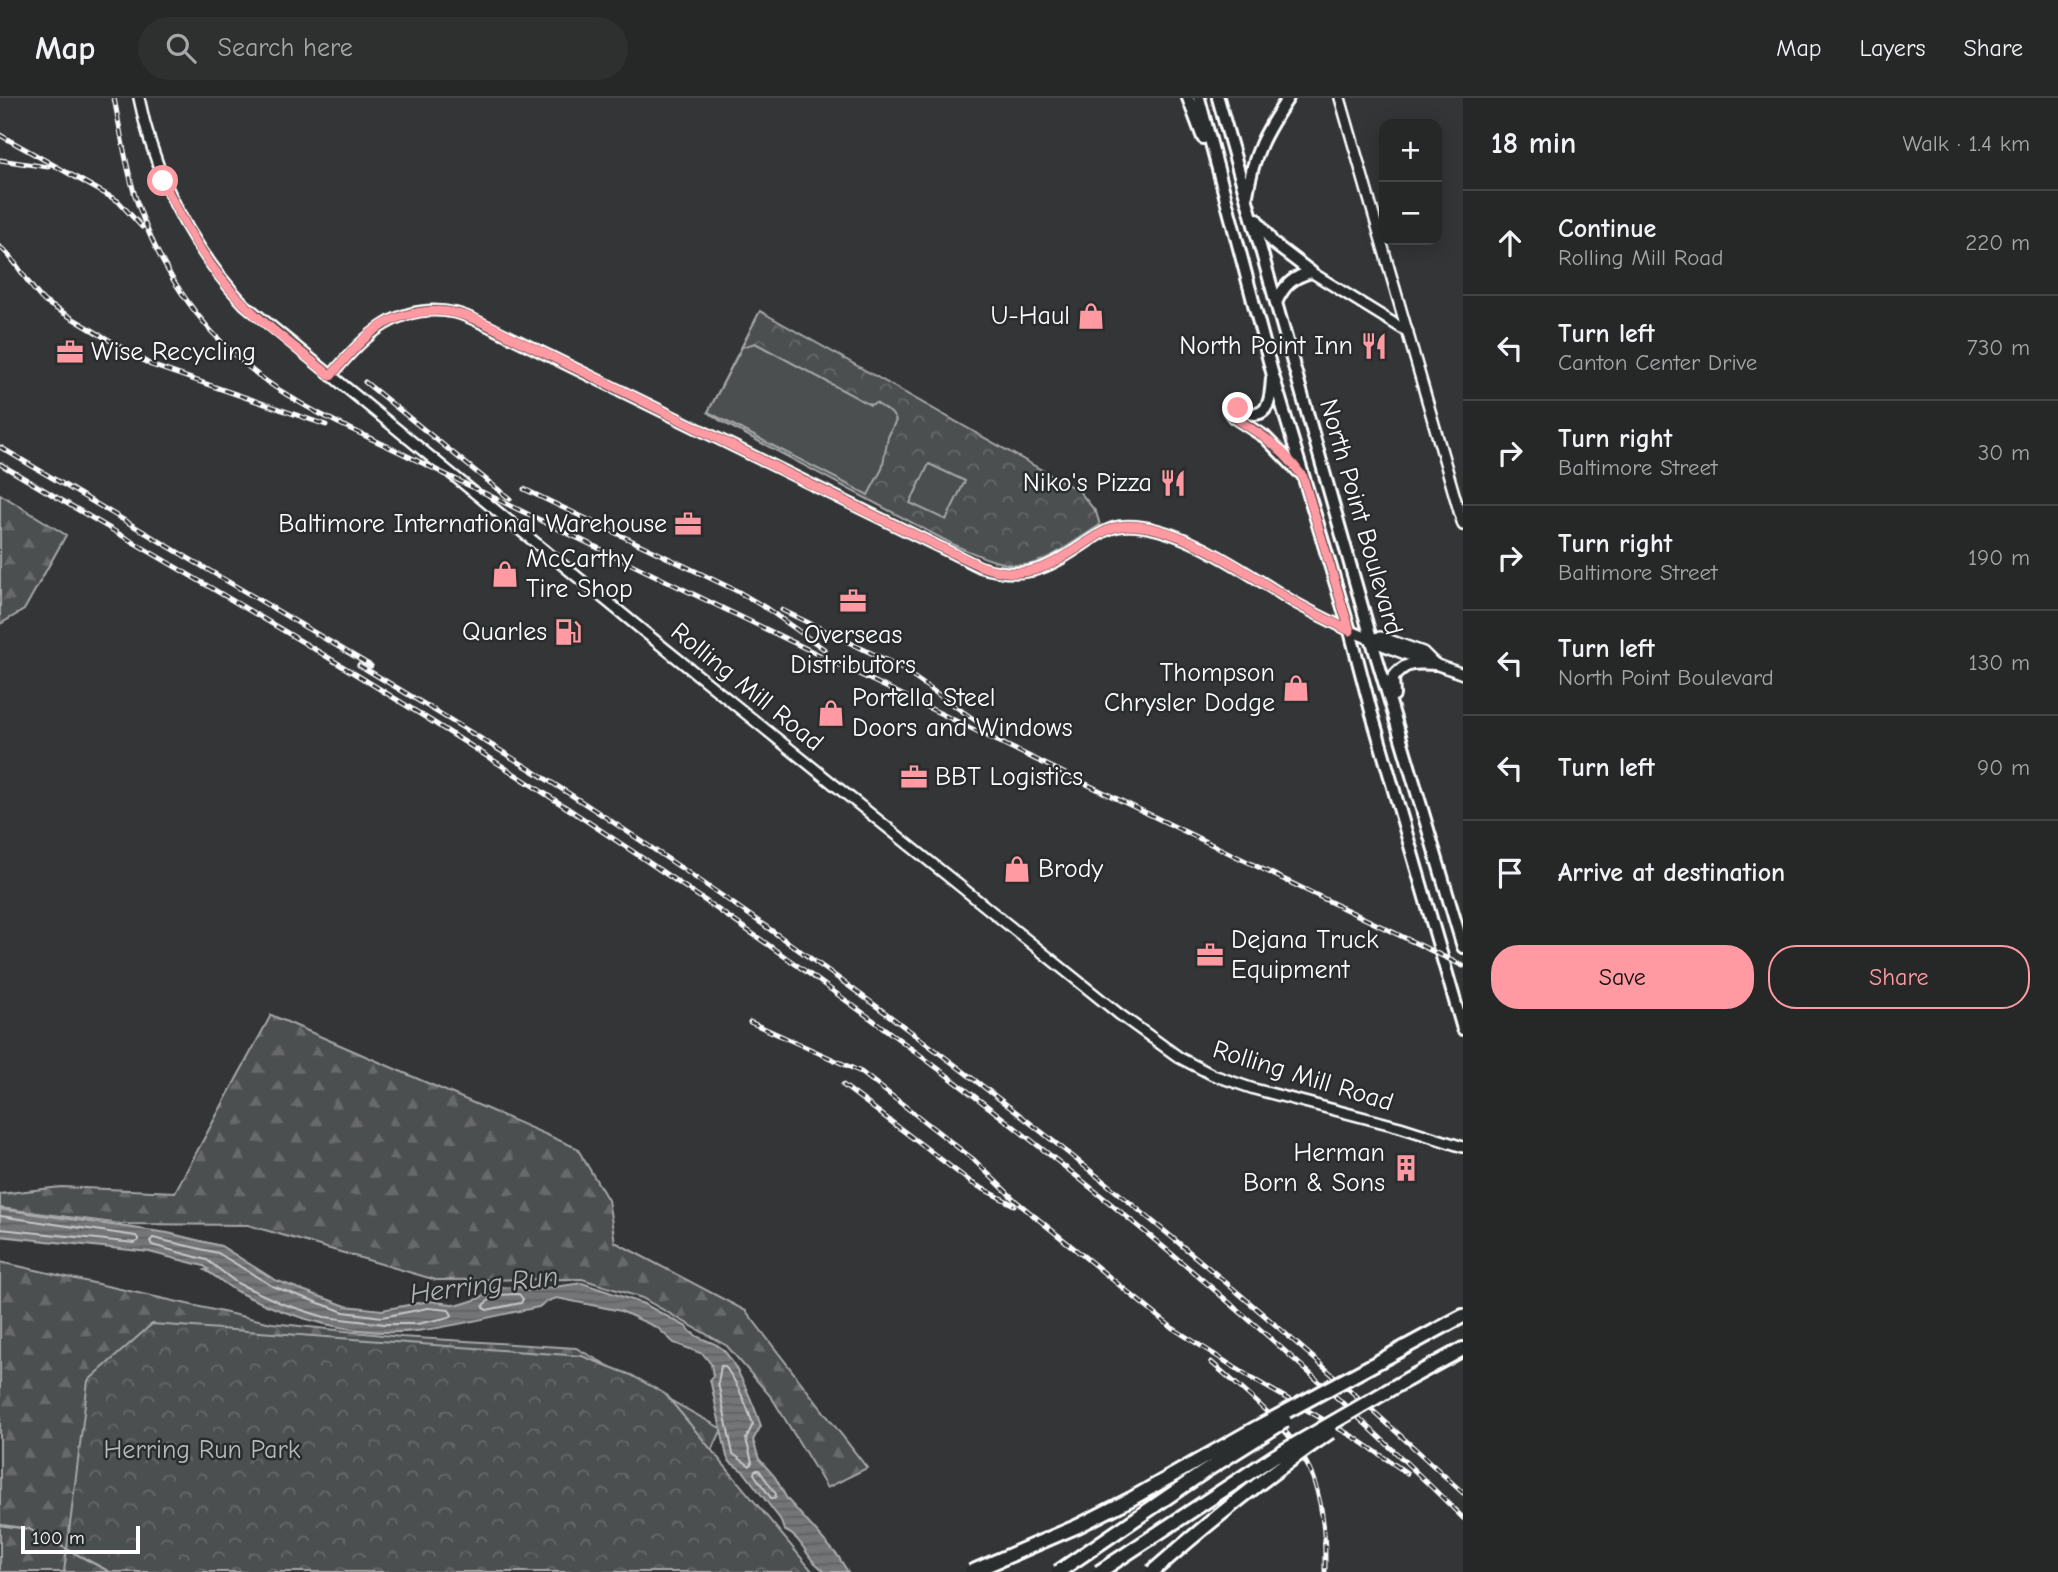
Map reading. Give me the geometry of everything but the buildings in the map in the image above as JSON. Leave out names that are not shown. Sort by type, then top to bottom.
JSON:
[{"type":"highway","points":[[971,1572],[1079,1526],[1131,1499],[1463,1316]]},
{"type":"highway","points":[[1058,1572],[1216,1465],[1448,1324]]},
{"type":"highway","points":[[1099,1572],[1275,1456],[1463,1349]]},
{"type":"highway","points":[[1152,1572],[1282,1465],[1408,1379]]},
{"type":"main road","points":[[1188,98],[1226,202]]},
{"type":"main road","name":"North Point Boulevard","points":[[1199,98],[1272,372],[1350,631],[1463,1029]]},
{"type":"main road","name":"North Point Boulevard","points":[[1218,98],[1371,638],[1463,947]]},
{"type":"main road","points":[[1247,198],[1254,159],[1262,137],[1288,98]]},
{"type":"main road","points":[[1250,210],[1273,243],[1311,272]]},
{"type":"main road","points":[[1276,303],[1287,284],[1296,276],[1311,272]]},
{"type":"main road","points":[[1272,372],[1268,408],[1257,414],[1238,408],[1229,410],[1234,418],[1289,458],[1303,477]]},
{"type":"main road","points":[[1400,729],[1393,678],[1408,663],[1435,664]]},
{"type":"street","name":"Rolling Mill Road","points":[[139,98],[149,142],[163,181],[186,227],[202,253],[244,304],[686,666],[1157,1042],[1225,1080],[1400,1127],[1463,1147]]},
{"type":"street","points":[[1340,98],[1463,525]]},
{"type":"street","points":[[1311,272],[1408,332]]},
{"type":"street","points":[[331,376],[363,340],[384,323],[404,315],[426,312],[457,313],[992,571],[1013,573],[1048,567],[1108,529],[1136,526],[1166,532],[1210,553],[1350,631],[1371,638],[1385,647],[1463,674]]},
{"type":"green space","points":[[760,311],[1079,491],[1096,512],[1100,525],[1043,560],[1024,565],[998,562],[956,546],[722,422],[708,412]]},
{"type":"green space","points":[[755,343],[870,405],[876,403],[891,413],[896,420],[888,437],[882,469],[868,495],[708,412],[742,347]]},
{"type":"green space","points":[[929,464],[965,481],[946,520],[910,503]]},
{"type":"green space","points":[[0,494],[66,535],[24,610],[0,624]]},
{"type":"green space","points":[[271,1015],[577,1148],[608,1200],[615,1242],[746,1311],[867,1468],[827,1488],[772,1398],[727,1346],[642,1298],[582,1279],[436,1280],[248,1225],[121,1224],[0,1208],[0,1194],[61,1187],[175,1192]]},
{"type":"green space","name":"Herring Run Park","points":[[0,1262],[272,1323],[401,1337],[576,1348],[722,1429],[683,1512],[674,1572],[0,1572]]},
{"type":"green space","name":"Herring Run Park","points":[[152,1324],[582,1356],[631,1375],[665,1394],[813,1572],[64,1572],[88,1381]]},
{"type":"water","name":"Herring Run","points":[[0,1209],[168,1233],[221,1246],[275,1280],[346,1306],[382,1310],[429,1301],[459,1305],[478,1299],[494,1288],[521,1287],[526,1291],[582,1283],[644,1304],[687,1327],[698,1337],[716,1344],[726,1353],[744,1384],[761,1426],[753,1440],[759,1459],[775,1477],[787,1499],[838,1556],[848,1572],[825,1572],[814,1562],[797,1539],[784,1530],[780,1519],[744,1472],[730,1462],[710,1379],[713,1376],[711,1364],[703,1354],[674,1343],[658,1328],[621,1311],[557,1298],[539,1307],[432,1329],[394,1332],[347,1328],[301,1318],[257,1301],[232,1289],[205,1270],[208,1269],[204,1266],[149,1252],[0,1236]]},
{"type":"waterway","points":[[0,1525],[29,1529],[110,1572]]},
{"type":"railway","points":[[114,98],[137,202],[162,260],[196,313],[216,336],[238,358],[289,396],[338,423],[1463,966]]},
{"type":"railway","points":[[0,135],[118,201],[142,227]]},
{"type":"railway","points":[[0,160],[48,167]]},
{"type":"railway","points":[[0,247],[45,302],[151,365],[326,425]]},
{"type":"railway","points":[[365,382],[510,499]]},
{"type":"railway","points":[[0,447],[371,666]]},
{"type":"railway","points":[[0,464],[288,633],[522,778],[711,904],[804,970],[986,1105],[1175,1257],[1322,1384],[1463,1518]]},
{"type":"railway","points":[[524,489],[737,591],[824,649]]},
{"type":"railway","points":[[782,610],[896,665],[982,725]]},
{"type":"railway","points":[[359,665],[596,811],[711,888],[934,1049],[1151,1220],[1257,1309],[1463,1493]]},
{"type":"railway","points":[[750,1022],[861,1072],[974,1160],[1017,1202],[1171,1327],[1253,1379],[1357,1439],[1407,1473]]},
{"type":"railway","points":[[843,1085],[972,1183],[1014,1205]]},
{"type":"railway","points":[[1211,1362],[1263,1408],[1299,1450],[1311,1473],[1319,1500],[1324,1533],[1325,1572]]},
{"type":"place","name":"U-Haul","points":[[1091,316]]},
{"type":"place","name":"North Point Inn","points":[[1374,346]]},
{"type":"place","name":"Wise Recycling","points":[[70,352]]},
{"type":"place","name":"Niko's Pizza","points":[[1173,483]]},
{"type":"place","name":"Baltimore International Warehouse","points":[[688,524]]},
{"type":"place","name":"McCarthy Tire Shop","points":[[505,574]]},
{"type":"place","name":"Overseas Distributors","points":[[853,601]]},
{"type":"place","name":"Quarles","points":[[568,632]]},
{"type":"place","name":"Thompson Chrysler Dodge","points":[[1296,688]]},
{"type":"place","name":"Portella Steel Doors and Windows","points":[[831,713]]},
{"type":"place","name":"BBT Logistics","points":[[914,777]]},
{"type":"place","name":"Brody","points":[[1017,869]]},
{"type":"place","name":"Dejana Truck Equipment","points":[[1210,955]]},
{"type":"place","name":"Herman Born & Sons","points":[[1406,1168]]},
{"type":"route","points":[[163,181],[202,253],[228,286],[244,304],[331,376],[349,354],[384,323],[404,315],[436,311],[457,313],[992,571],[1026,573],[1048,567],[1108,529],[1146,526],[1190,542],[1350,631],[1303,477],[1289,458],[1234,418],[1229,410],[1238,408]]}]
